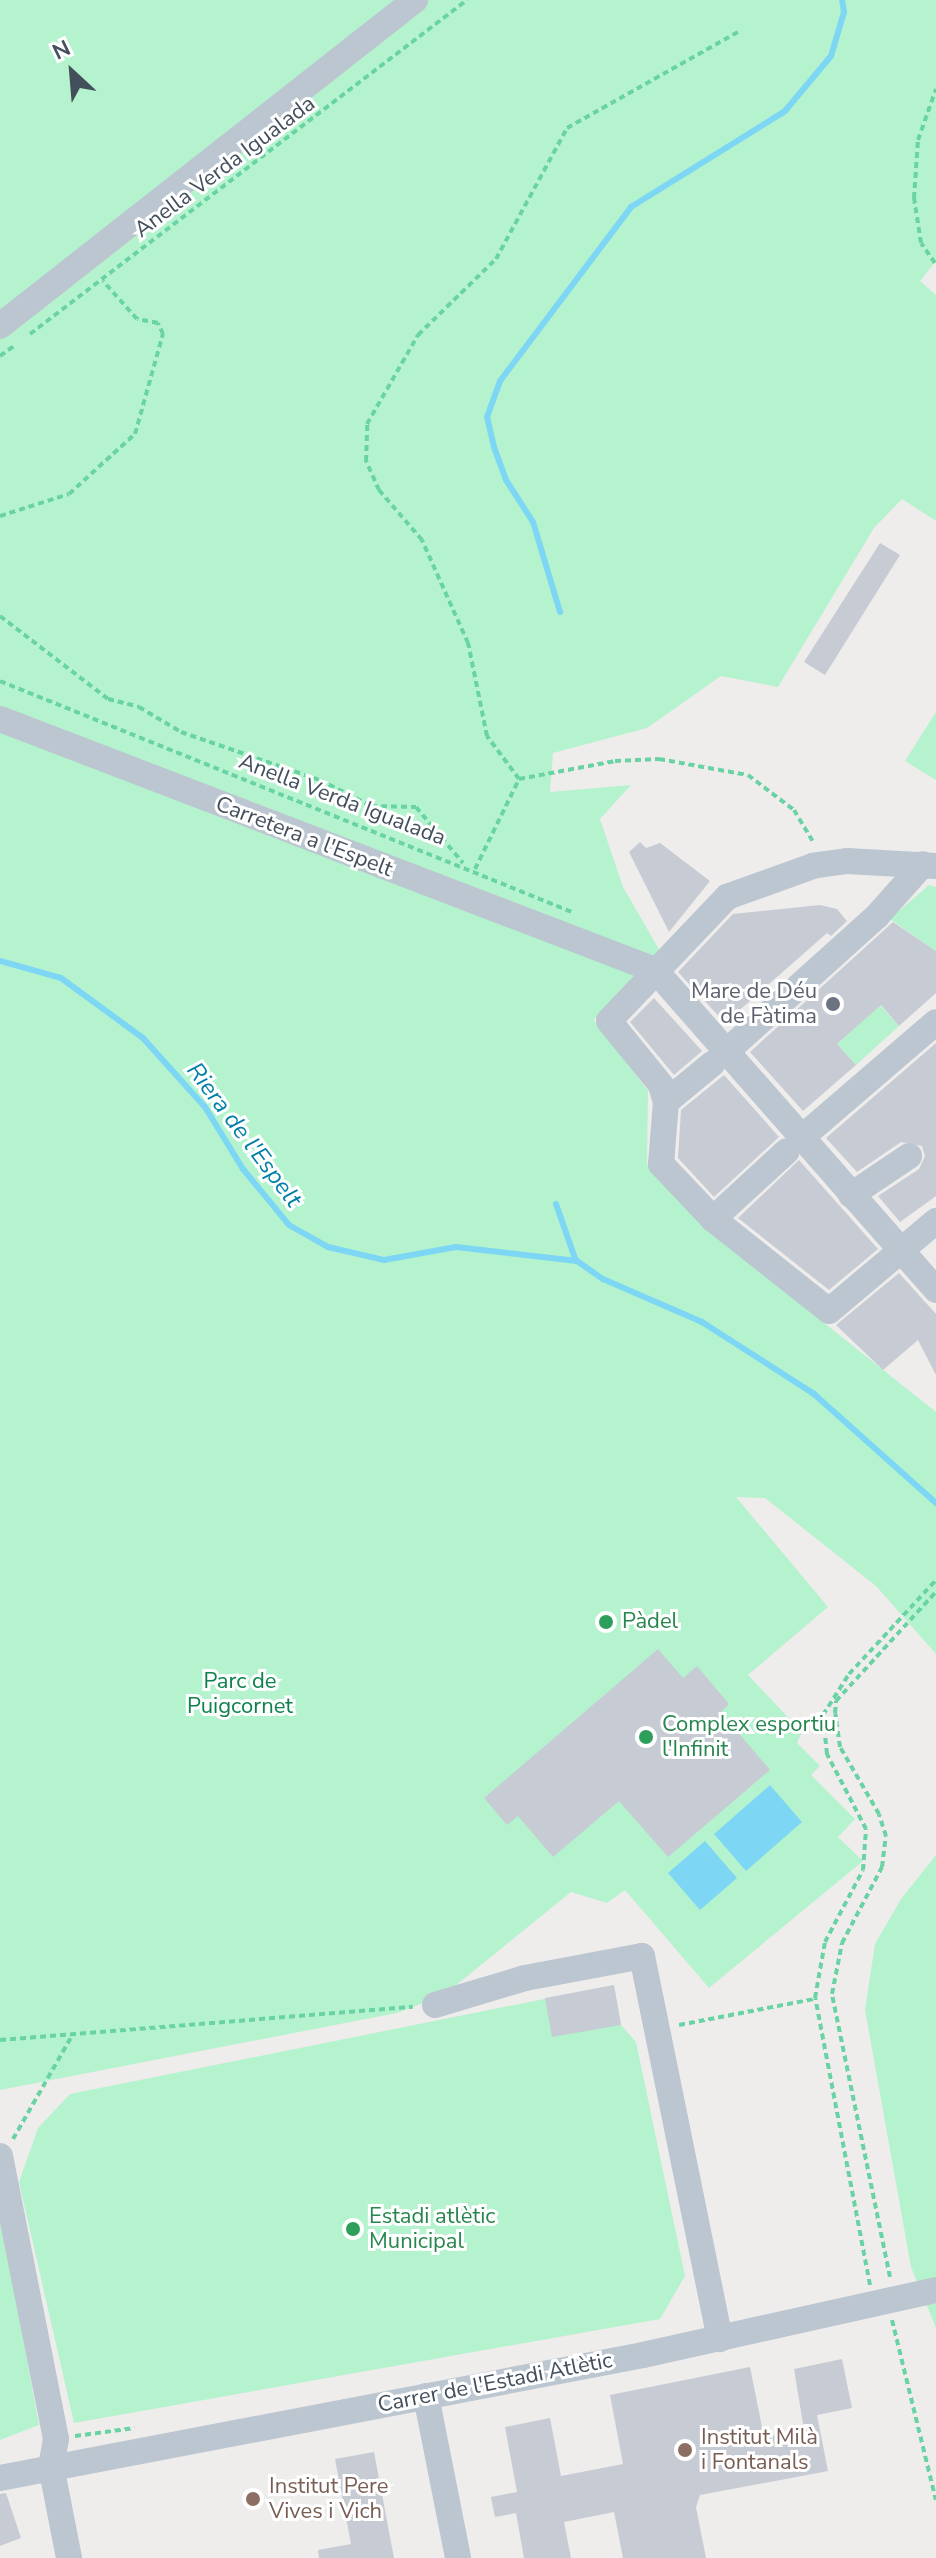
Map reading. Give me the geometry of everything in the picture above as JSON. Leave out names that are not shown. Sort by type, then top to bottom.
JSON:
[{"type":"street","points":[[0,326],[415,0]]},
{"type":"street","name":"Carretera a l'Espelt","points":[[0,719],[608,956],[655,970]]},
{"type":"street","points":[[930,865],[820,865],[727,897],[609,1021],[661,1085],[666,1102],[661,1164],[713,1219],[829,1311],[936,1221]]},
{"type":"street","points":[[666,1102],[719,1058],[930,865]]},
{"type":"street","points":[[655,970],[719,1058],[794,1145],[851,1195],[936,1290]]},
{"type":"street","points":[[713,1219],[936,1022]]},
{"type":"street","points":[[851,1195],[908,1155]]},
{"type":"street","points":[[435,2005],[525,1978],[642,1956],[720,2339]]},
{"type":"street","points":[[1,2160],[56,2439],[51,2466],[69,2558]]},
{"type":"street","name":"Carrer de l'Estadi Atlètic","points":[[0,2478],[720,2339],[900,2294]]},
{"type":"street","points":[[426,2396],[458,2558]]},
{"type":"path","name":"Anella Verda Igualada","points":[[0,356],[467,0]]},
{"type":"path","points":[[519,779],[487,736],[468,643],[422,540],[379,490],[366,461],[367,424],[418,335],[496,259],[567,128],[738,32]]},
{"type":"path","points":[[936,89],[918,140],[914,198],[921,243],[936,263]]},
{"type":"path","points":[[0,516],[69,494],[135,434],[163,334],[158,323],[137,319],[103,281]]},
{"type":"path","points":[[0,616],[108,699],[139,707],[181,732],[320,780],[371,806],[416,807],[465,865]]},
{"type":"path","name":"Anella Verda Igualada","points":[[0,681],[475,869],[575,913]]},
{"type":"path","points":[[475,869],[509,792],[519,779],[615,761],[659,759],[724,767],[748,775],[794,810],[811,834],[820,865]]},
{"type":"path","points":[[900,2294],[815,1998],[825,1942],[856,1885],[868,1847],[860,1812],[837,1777],[822,1735],[829,1699],[936,1580]]},
{"type":"path","points":[[936,1592],[836,1701],[836,1731],[886,1836],[882,1867],[842,1943],[832,1994],[900,2294],[936,2500]]},
{"type":"path","points":[[679,2025],[815,1998]]},
{"type":"path","points":[[0,2040],[435,2005]]},
{"type":"path","points":[[1,2160],[73,2034]]},
{"type":"green space","name":"Parc de Puigcornet","points":[[0,0],[936,0],[936,261],[920,281],[936,295],[936,521],[902,499],[874,528],[778,687],[721,676],[647,728],[553,753],[550,792],[631,785],[600,819],[623,887],[660,951],[594,1020],[648,1091],[647,1164],[700,1224],[936,1412],[936,1654],[876,1586],[765,1498],[736,1497],[828,1607],[748,1675],[802,1732],[797,1743],[820,1766],[811,1775],[855,1819],[838,1837],[863,1861],[709,1988],[625,1890],[607,1903],[571,1892],[444,1995],[397,2013],[0,2090]]},
{"type":"green space","points":[[936,712],[936,780],[905,761]]},
{"type":"green space","points":[[929,885],[936,887],[936,951],[890,919]]},
{"type":"green space","points":[[880,1005],[899,1026],[856,1065],[837,1044]]},
{"type":"green space","points":[[936,1855],[936,2328],[911,2267],[865,2010],[875,1944],[901,1899]]},
{"type":"green space","name":"Estadi atlètic Municipal","points":[[614,1985],[621,2025],[636,2042],[685,2276],[660,2319],[74,2423],[19,2182],[38,2128],[70,2094]]},
{"type":"green space","points":[[0,2214],[39,2425],[0,2440]]},
{"type":"water","points":[[770,1785],[802,1822],[746,1871],[714,1834]]},
{"type":"water","points":[[705,1841],[737,1878],[700,1910],[668,1873]]},
{"type":"building","points":[[880,543],[900,555],[825,675],[804,662]]},
{"type":"building","points":[[640,842],[646,848],[660,843],[710,881],[669,932],[629,852]]},
{"type":"building","points":[[820,905],[837,909],[847,921],[831,936],[827,933],[725,1023],[678,972],[733,914]]},
{"type":"building","points":[[893,922],[936,951],[936,993],[899,1026],[881,1005],[837,1044],[856,1065],[803,1111],[750,1052]]},
{"type":"building","points":[[654,998],[702,1051],[674,1075],[630,1022]]},
{"type":"building","points":[[936,1043],[936,1196],[900,1222],[878,1196],[919,1169],[925,1156],[922,1146],[901,1142],[857,1172],[826,1138]]},
{"type":"building","points":[[724,1075],[779,1137],[714,1197],[678,1158],[681,1110]]},
{"type":"building","points":[[799,1160],[878,1249],[829,1290],[738,1218]]},
{"type":"building","points":[[899,1273],[936,1314],[936,1375],[918,1340],[883,1370],[836,1325]]},
{"type":"building","points":[[658,1649],[683,1678],[697,1666],[729,1704],[721,1712],[770,1770],[668,1857],[619,1801],[553,1857],[518,1816],[507,1825],[484,1798]]},
{"type":"building","points":[[614,1985],[621,2025],[552,2037],[545,1998]]},
{"type":"building","points":[[842,2359],[852,2408],[817,2415],[828,2471],[700,2495],[696,2507],[706,2558],[623,2558],[614,2512],[564,2522],[571,2558],[524,2558],[516,2513],[495,2517],[491,2497],[517,2492],[505,2427],[550,2418],[561,2476],[623,2464],[610,2395],[750,2367],[764,2437],[804,2430],[794,2369]]},
{"type":"building","points":[[374,2452],[394,2558],[319,2558],[318,2550],[351,2544],[335,2459]]},
{"type":"building","points":[[6,2493],[21,2538],[0,2546],[0,2494]]},
{"type":"waterway","points":[[560,612],[533,522],[506,480],[494,447],[487,417],[500,381],[631,207],[785,111],[831,56],[844,12],[842,0]]},
{"type":"waterway","name":"Riera de l'Espelt","points":[[0,961],[61,978],[143,1038],[205,1107],[243,1169],[289,1225],[328,1247],[384,1260],[456,1247],[577,1261],[603,1279],[702,1322],[814,1394],[936,1503]]},
{"type":"waterway","points":[[556,1204],[576,1261]]},
{"type":"place","name":"Mare de Déu de Fàtima","points":[[833,1004]]},
{"type":"place","name":"Pàdel","points":[[606,1622]]},
{"type":"place","name":"Complex esportiu l'Infinit","points":[[646,1737]]},
{"type":"place","name":"Estadi atlètic Municipal","points":[[353,2229]]},
{"type":"place","name":"Institut Milà i Fontanals","points":[[685,2450]]},
{"type":"place","name":"Institut Pere Vives i Vich","points":[[253,2499]]}]
